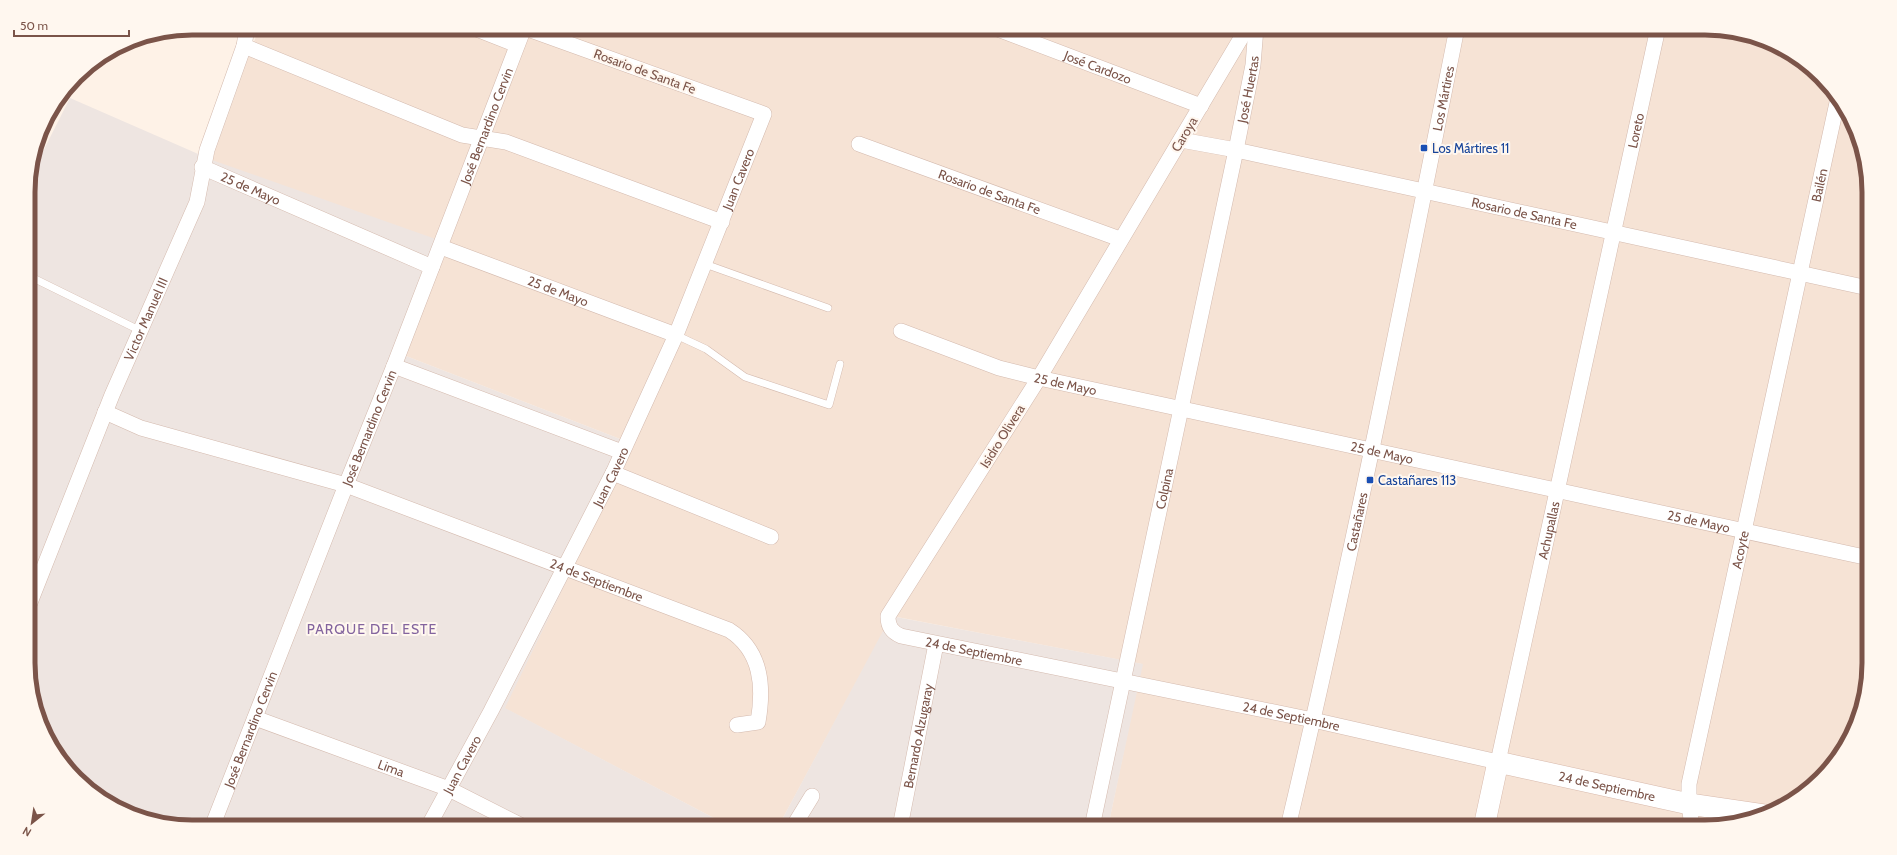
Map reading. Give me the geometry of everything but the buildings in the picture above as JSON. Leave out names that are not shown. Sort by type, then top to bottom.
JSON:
[{"type":"main road","name":"24 de Septiembre","points":[[1498,762],[1689,804],[1752,813]]},
{"type":"main road","name":"Achupallas","points":[[1486,820],[1498,762]]},
{"type":"street","name":"Victor Manuel III","points":[[35,590],[139,330],[197,202],[202,168],[244,46],[246,35]]},
{"type":"street","points":[[492,35],[517,45]]},
{"type":"street","name":"José Bernardino Cervin","points":[[215,820],[441,247],[522,35]]},
{"type":"street","name":"Rosario de Santa Fe","points":[[544,35],[764,114]]},
{"type":"street","name":"José Cardozo","points":[[1013,35],[1201,106]]},
{"type":"street","name":"Caroya","points":[[1120,239],[1243,35]]},
{"type":"street","name":"José Huertas","points":[[1236,150],[1253,65],[1255,35]]},
{"type":"street","name":"Los Mártires","points":[[1425,191],[1456,35]]},
{"type":"street","name":"Loreto","points":[[1615,234],[1657,35]]},
{"type":"street","points":[[244,46],[462,135],[506,142],[722,222]]},
{"type":"street","name":"Bailén","points":[[1801,274],[1836,106]]},
{"type":"street","name":"Juan Cavero","points":[[432,820],[613,472],[676,335],[764,114]]},
{"type":"street","name":"Rosario de Santa Fe","points":[[1181,140],[1236,150],[1862,287]]},
{"type":"street","name":"Rosario de Santa Fe","points":[[859,144],[1120,239]]},
{"type":"street","name":"Colpina","points":[[1093,820],[1236,150]]},
{"type":"street","name":"25 de Mayo","points":[[202,168],[432,267]]},
{"type":"street","name":"Castañares","points":[[1290,820],[1313,720],[1425,191]]},
{"type":"street","name":"Achupallas","points":[[1498,762],[1615,234]]},
{"type":"street","name":"Isidro Olivera","points":[[892,632],[888,616],[1039,378],[1120,239]]},
{"type":"street","name":"25 de Mayo","points":[[441,247],[676,335]]},
{"type":"street","name":"Acoyte","points":[[1691,820],[1689,784],[1746,531],[1801,274]]},
{"type":"street","name":"25 de Mayo","points":[[901,331],[999,368],[1039,378],[1862,556]]},
{"type":"street","points":[[394,366],[622,452]]},
{"type":"street","name":"24 de Septiembre","points":[[105,412],[141,428],[346,485],[729,630],[740,637],[749,648],[758,665],[761,678],[760,711],[758,722],[737,725]]},
{"type":"street","points":[[613,472],[771,537]]},
{"type":"street","name":"24 de Septiembre","points":[[892,632],[901,636],[936,644],[1122,680],[1313,720],[1498,762]]},
{"type":"street","name":"Bernardo Alzugaray","points":[[901,820],[936,644]]},
{"type":"street","name":"Lima","points":[[255,718],[449,789],[510,820]]},
{"type":"street","points":[[797,820],[812,796]]},
{"type":"lane","points":[[705,264],[828,308]]},
{"type":"lane","points":[[35,279],[139,330]]},
{"type":"lane","points":[[676,335],[706,350],[745,377],[829,405],[840,364]]},
{"type":"shaded area","points":[[257,35],[1715,35],[1755,43],[1784,56],[1801,67],[1830,96],[1850,132],[1857,151],[1861,172],[1862,673],[1854,713],[1841,742],[1830,759],[1801,788],[1784,799],[1765,808],[1746,815],[1725,819],[1109,820],[1142,664],[892,616],[782,820],[718,820],[504,708],[633,444],[406,356],[212,160]]},
{"type":"shaded area","points":[[70,98],[212,160],[447,243],[406,356],[633,444],[505,708],[718,820],[182,820],[151,815],[132,808],[113,799],[88,781],[67,759],[51,732],[40,704],[35,673],[35,182],[38,161]]},
{"type":"shaded area","points":[[891,616],[1143,664],[1110,820],[782,820]]},
{"type":"place","name":"Los Mártires 11","points":[[1424,148]]},
{"type":"place","name":"Castañares 113","points":[[1370,480]]},
{"type":"district","name":"PARQUE DEL ESTE","points":[[372,629]]}]
